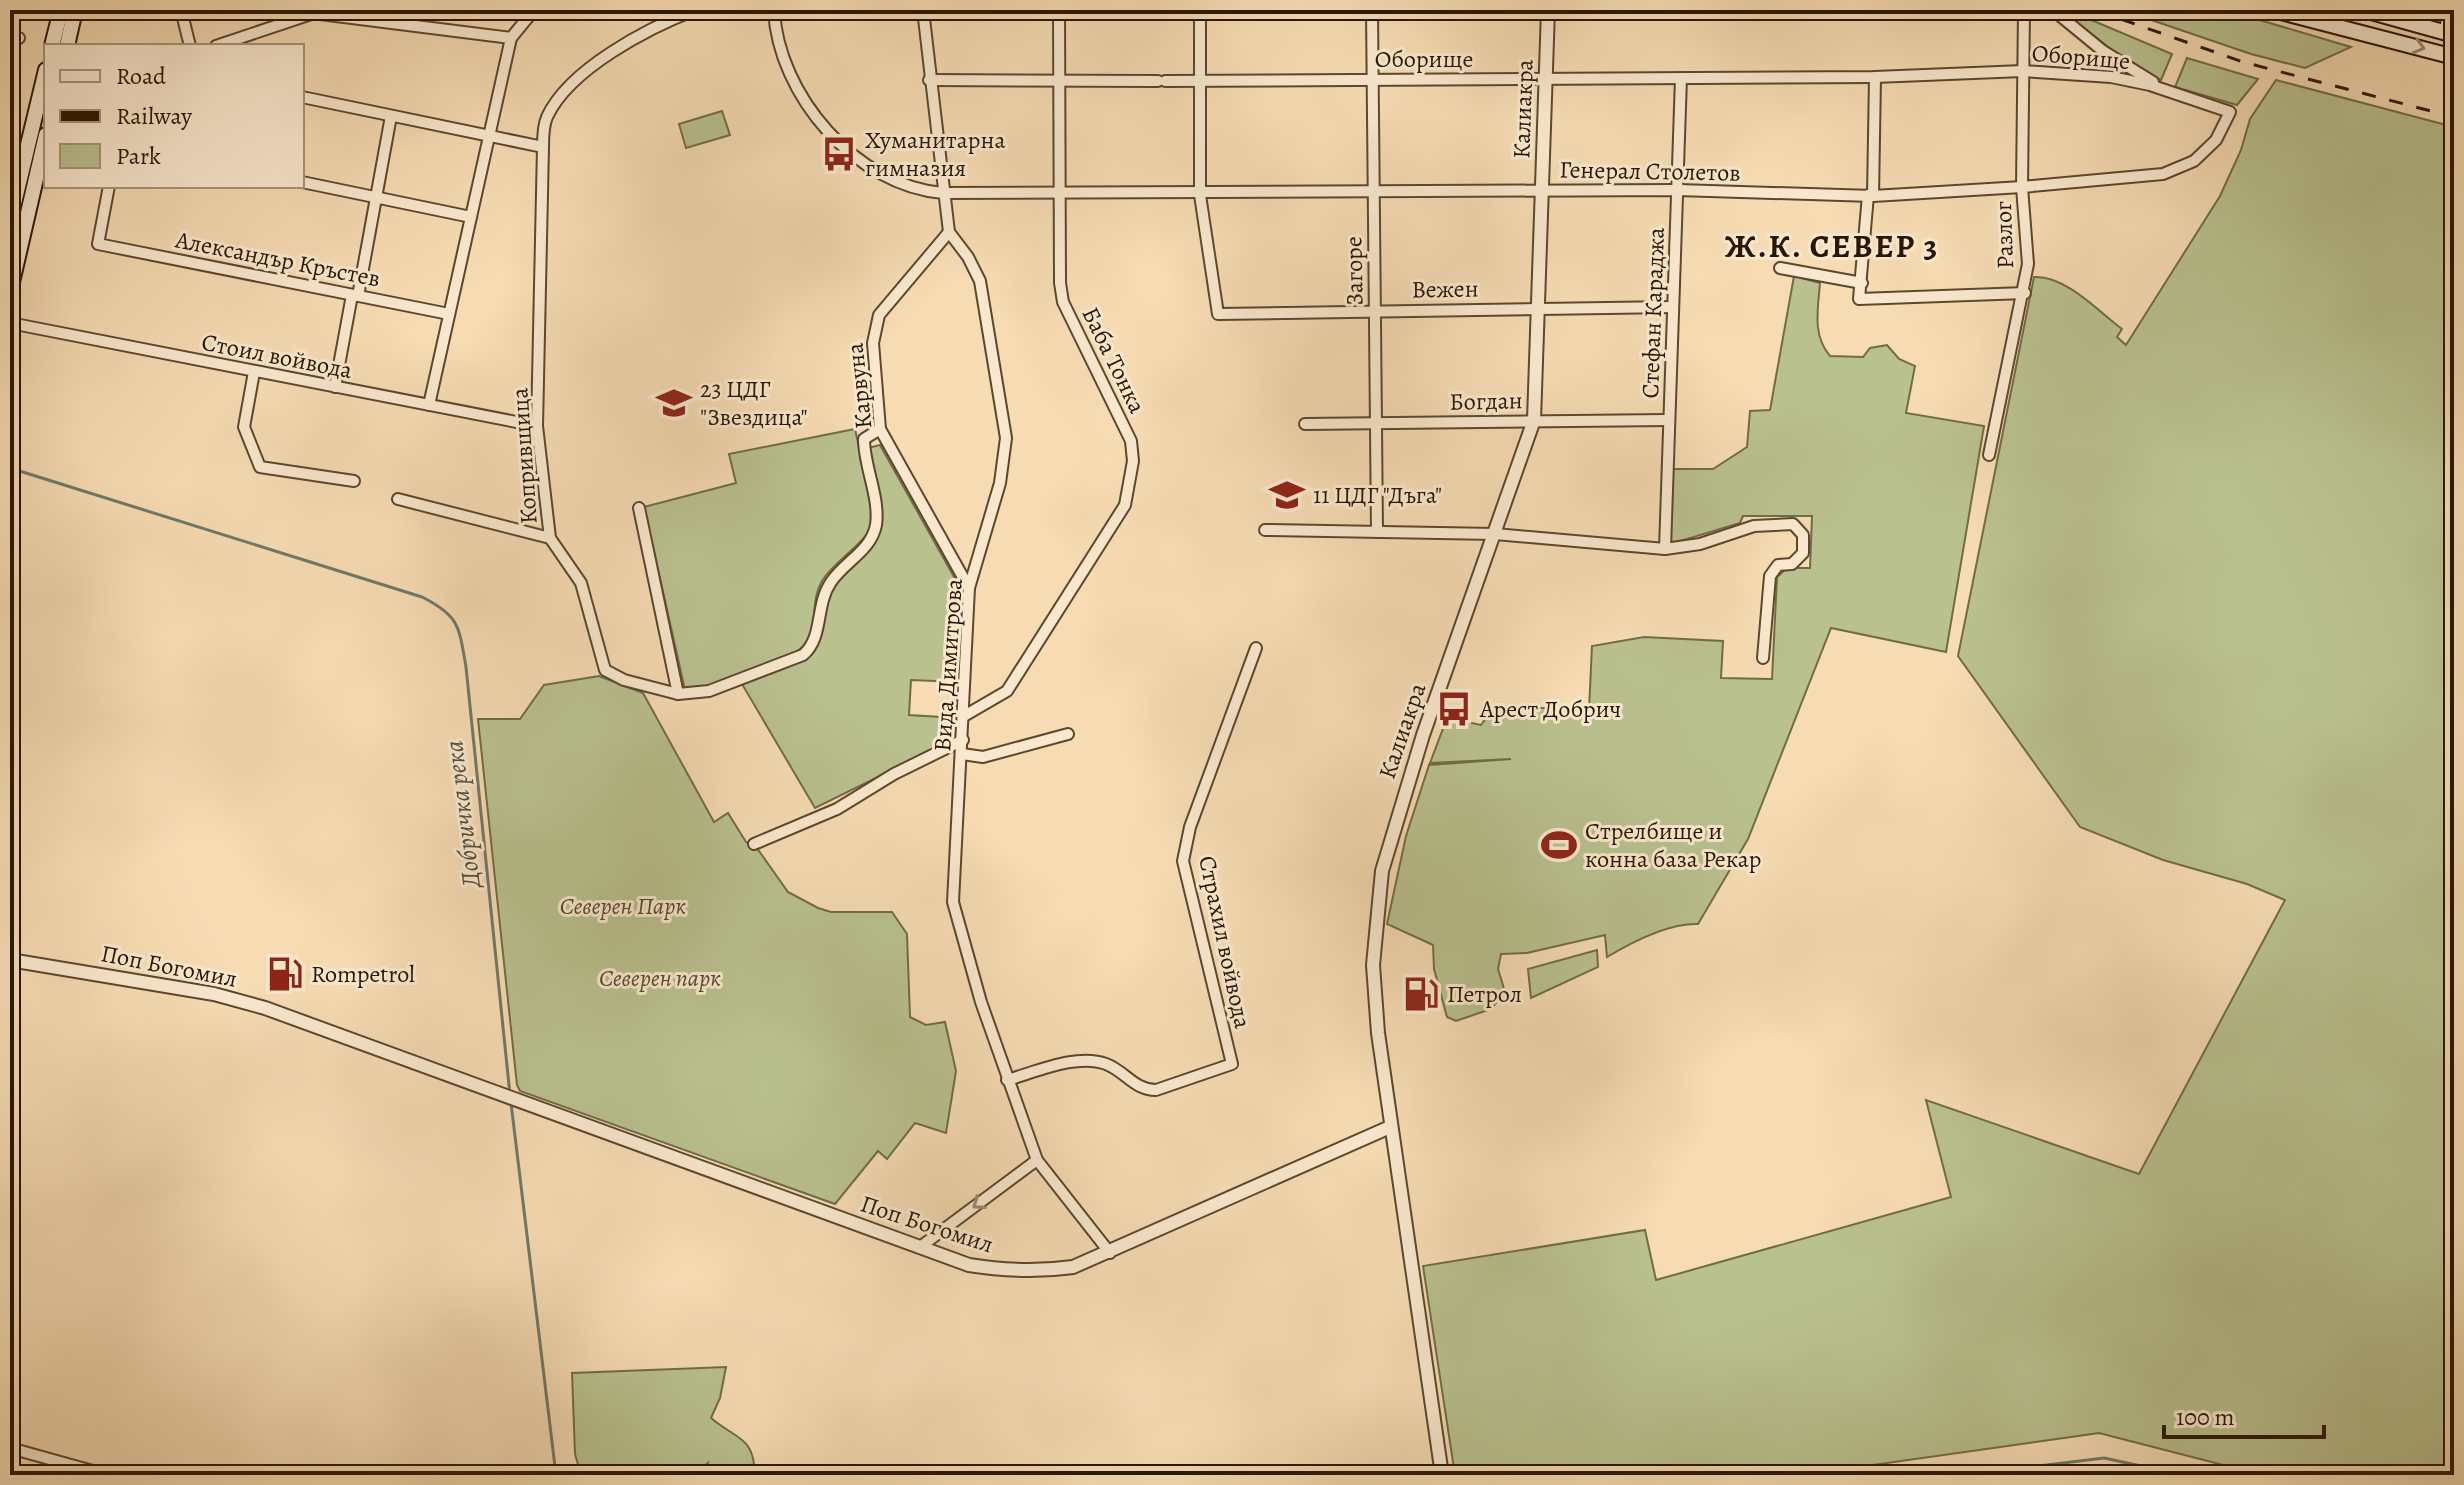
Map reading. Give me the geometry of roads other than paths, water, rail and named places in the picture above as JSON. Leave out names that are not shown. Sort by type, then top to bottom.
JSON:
[{"type":"main road","points":[[52,44],[61,10]]},
{"type":"main road","points":[[67,44],[75,10]]},
{"type":"main road","points":[[2273,10],[2454,57]]},
{"type":"main road","points":[[2364,10],[2451,32]]},
{"type":"main road","points":[[10,220],[44,78]]},
{"type":"main road","points":[[10,291],[44,144]]},
{"type":"street","points":[[181,10],[190,44]]},
{"type":"street","points":[[429,405],[511,38],[534,10]]},
{"type":"street","name":"Копривщица","points":[[695,10],[622,45],[578,81],[547,117],[543,147],[537,426],[550,538],[581,583],[605,670],[624,680],[678,694],[709,691],[803,655],[811,648],[821,604],[831,582],[873,534],[876,511],[864,439],[880,429]]},
{"type":"street","name":"Генерал Столетов","points":[[774,10],[779,44],[815,120],[858,159],[880,173],[929,192],[943,193],[1200,195],[1678,190],[1871,196],[2022,187],[2163,174],[2194,161],[2216,140],[2230,112]]},
{"type":"street","name":"Вида Димитрова","points":[[923,10],[949,232],[968,257],[980,281],[1006,438],[1000,483],[969,588],[953,902],[1007,1080],[1037,1160],[1110,1253]]},
{"type":"street","name":"Баба Тонка","points":[[964,716],[1007,691],[1125,505],[1130,484],[1133,461],[1126,429],[1063,302],[1060,283],[1059,10]]},
{"type":"street","points":[[1200,10],[1200,195]]},
{"type":"street","name":"Загоре","points":[[1372,10],[1377,532]]},
{"type":"street","name":"Калиакра","points":[[1442,1475],[1390,1127],[1373,965],[1382,871],[1423,735],[1534,420],[1548,10]]},
{"type":"street","name":"Разлог","points":[[1989,455],[2025,293],[2028,264],[2022,187],[2024,10]]},
{"type":"street","points":[[2053,10],[2128,68],[2169,91]]},
{"type":"street","points":[[2448,10],[2451,32]]},
{"type":"street","points":[[222,44],[321,11],[511,38]]},
{"type":"street","name":"Оборище","points":[[929,80],[1875,77],[2023,71],[2111,77],[2169,91],[2230,112]]},
{"type":"street","points":[[1875,77],[1871,196],[1859,299],[2025,293]]},
{"type":"street","name":"Стефан Караджа","points":[[1665,549],[1681,78]]},
{"type":"street","points":[[304,97],[543,147]]},
{"type":"street","points":[[335,387],[391,116]]},
{"type":"street","points":[[304,182],[471,217]]},
{"type":"street","name":"Александър Кръстев","points":[[109,188],[98,244],[449,314]]},
{"type":"street","name":"Вежен","points":[[1200,195],[1218,314],[1673,307]]},
{"type":"street","name":"Карвуна","points":[[949,232],[889,300],[876,320],[873,343],[880,429],[969,588]]},
{"type":"street","points":[[1780,268],[1862,283]]},
{"type":"street","name":"Стоил войвода","points":[[10,323],[537,426]]},
{"type":"street","points":[[254,372],[244,427],[260,467],[354,481]]},
{"type":"street","name":"Богдан","points":[[1305,424],[1668,420]]},
{"type":"street","points":[[398,499],[550,538]]},
{"type":"street","points":[[639,508],[678,694]]},
{"type":"street","points":[[1265,530],[1495,534],[1665,549],[1700,544],[1771,523],[1800,528],[1803,535],[1800,559],[1778,565],[1770,576],[1763,658]]},
{"type":"street","name":"Страхил войвода","points":[[1007,1080],[1060,1065],[1095,1061],[1116,1068],[1145,1090],[1156,1090],[1232,1064],[1183,861],[1190,827],[1256,648]]},
{"type":"street","points":[[962,754],[983,757],[1068,734]]},
{"type":"street","points":[[754,844],[837,809],[963,740]]},
{"type":"street","name":"Поп Богомил","points":[[10,960],[226,997],[969,1265],[1037,1272],[1073,1267],[1390,1127]]},
{"type":"street","points":[[920,1247],[1037,1160]]},
{"type":"street","points":[[10,1448],[107,1475]]},
{"type":"waterway","name":"Добричка река","points":[[10,468],[422,597],[451,617],[459,632],[466,667],[510,1095]]},
{"type":"waterway","name":"Добричка река","points":[[511,1103],[556,1475]]},
{"type":"waterway","name":"Добричка река","points":[[1965,1475],[2104,1458],[2183,1475]]},
{"type":"railway","points":[[2095,10],[2243,62],[2454,117]]},
{"type":"place","name":"Хуманитарна гимназия","points":[[839,154]]},
{"type":"place","name":"23 ЦДГ \"Звездица\"","points":[[674,403]]},
{"type":"place","name":"11 ЦДГ \"Дъга\"","points":[[1287,495]]},
{"type":"place","name":"Арест Добрич","points":[[1454,709]]},
{"type":"place","name":"Стрелбище и конна база Рекар","points":[[1559,845]]},
{"type":"place","name":"Rompetrol","points":[[285,974]]},
{"type":"place","name":"Петрол","points":[[1421,994]]},
{"type":"district","name":"Ж.К. СЕВЕР 3","points":[[1832,246]]},
{"type":"park label","name":"Северен Парк","points":[[623,906]]},
{"type":"park label","name":"Северен парк","points":[[660,978]]}]
